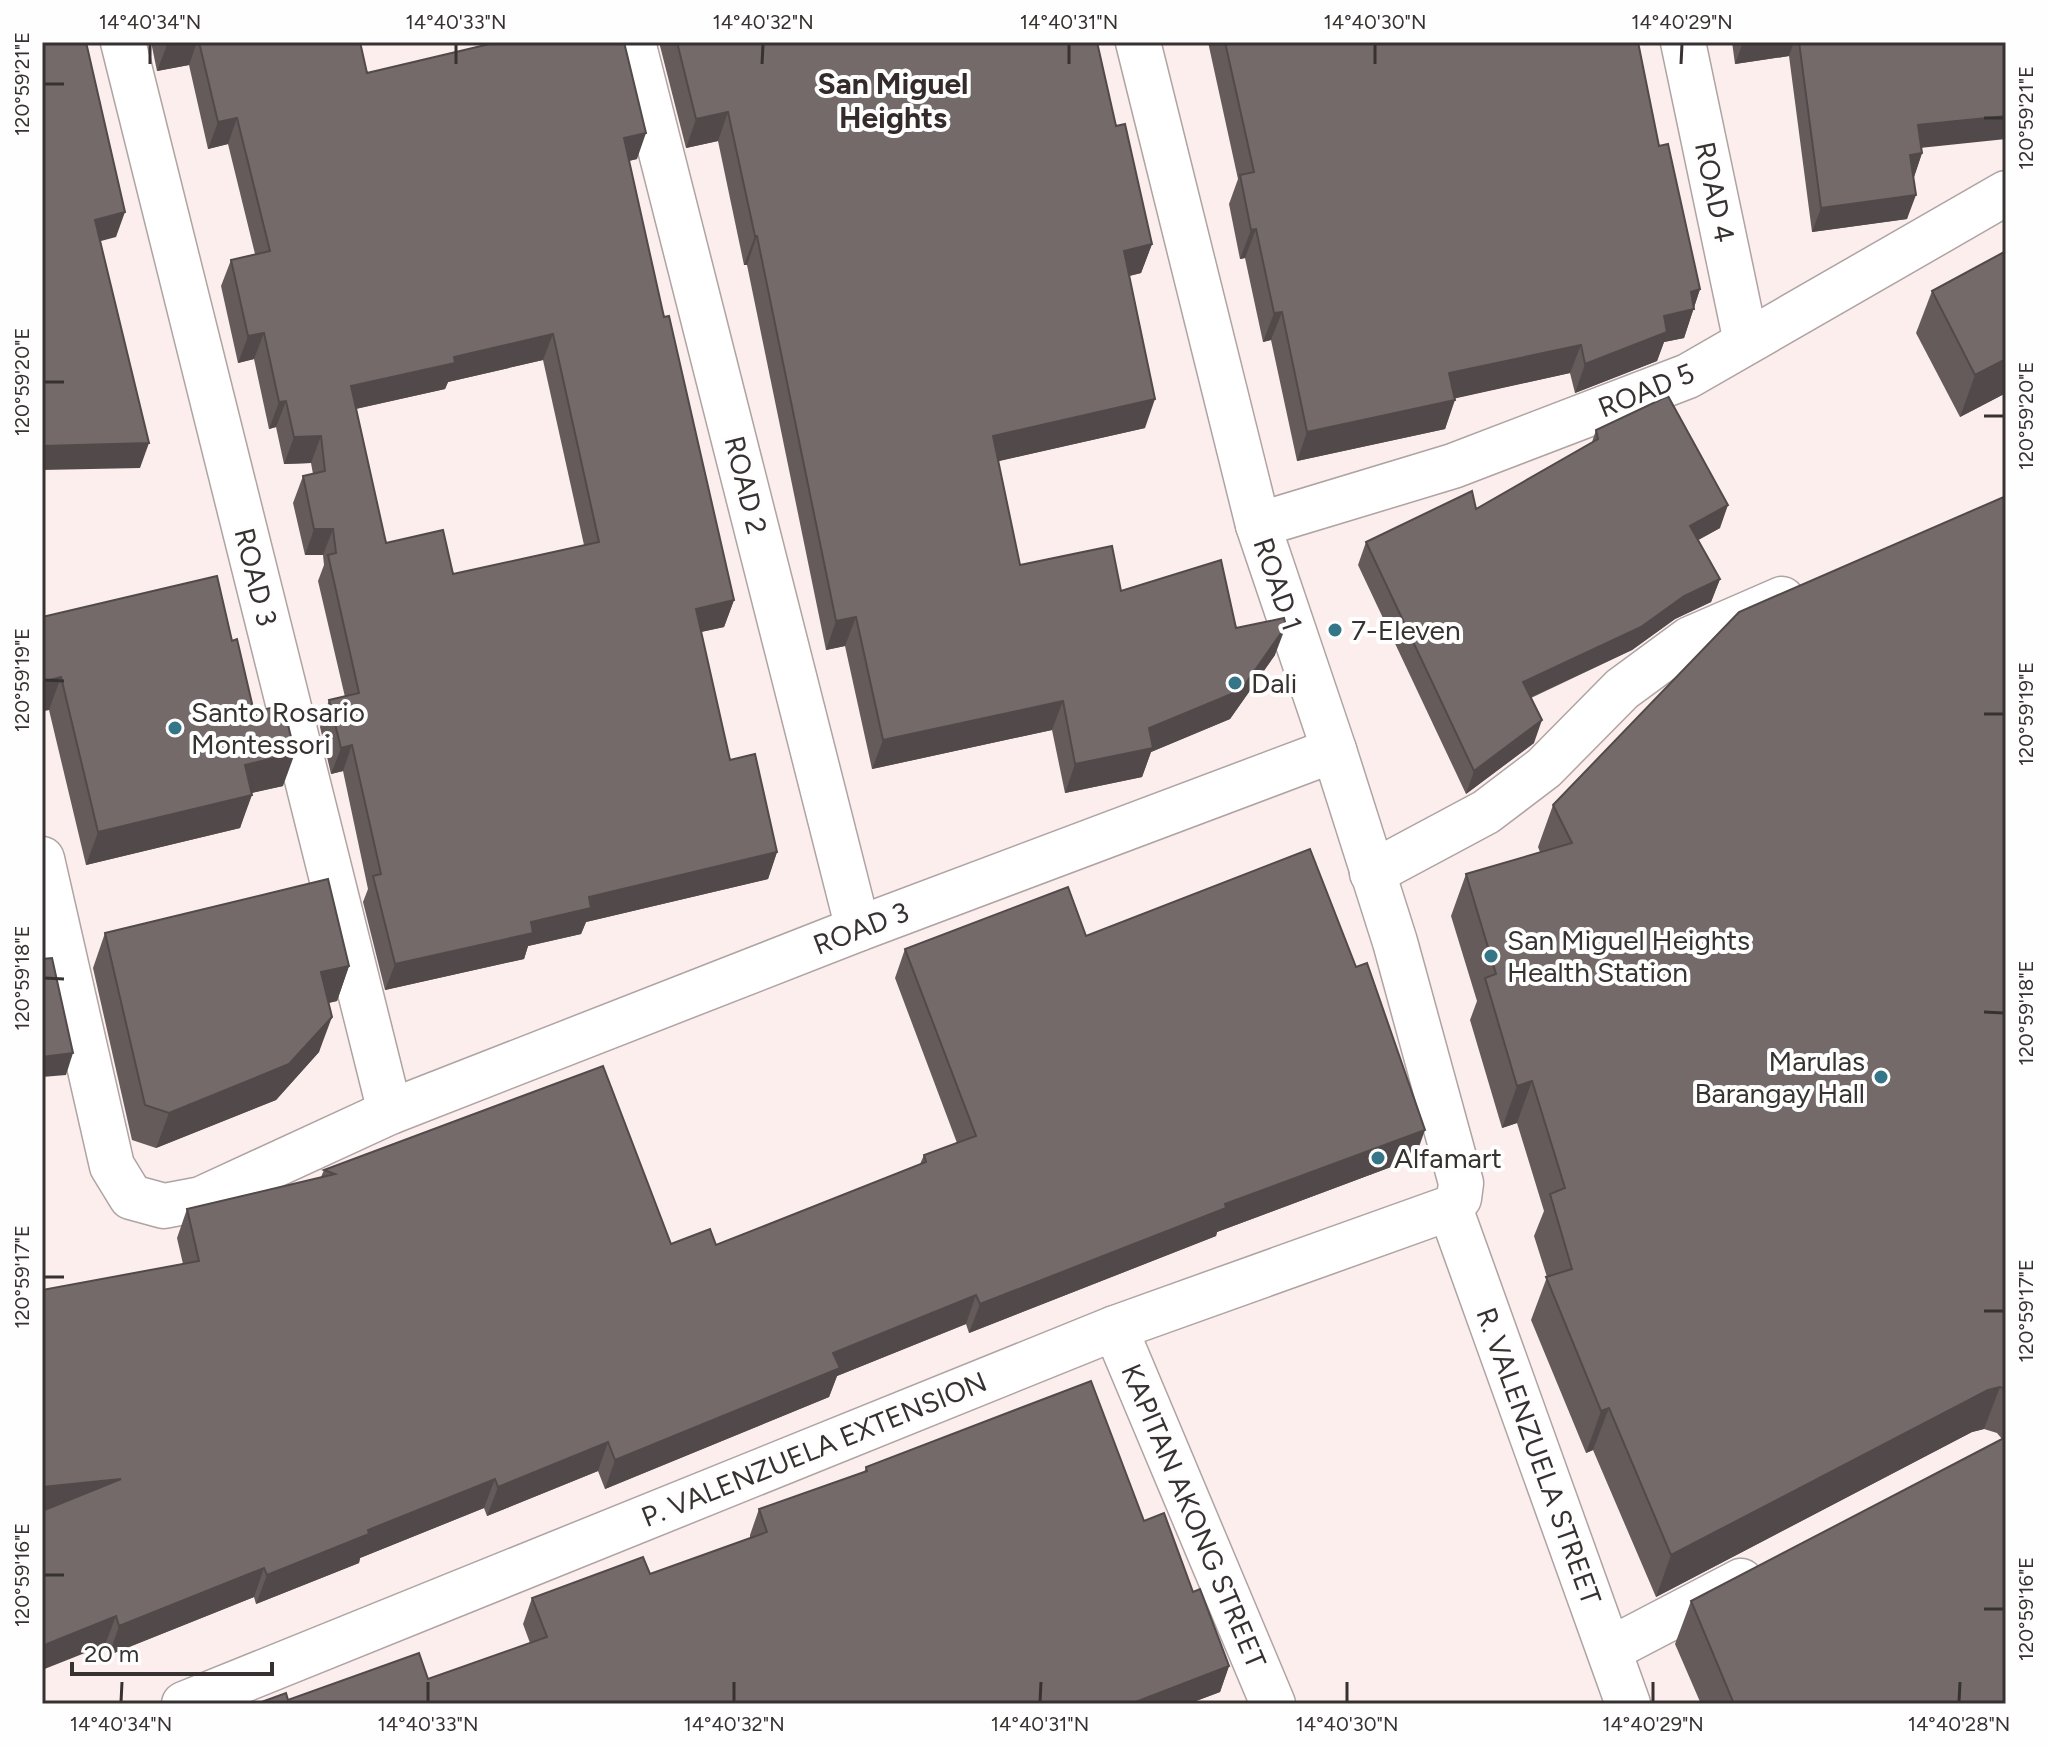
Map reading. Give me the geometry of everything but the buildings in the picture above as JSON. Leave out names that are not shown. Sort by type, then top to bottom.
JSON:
[{"type":"street","name":"ROAD 3","points":[[123,42],[390,1112]]},
{"type":"street","name":"ROAD 2","points":[[633,42],[858,929]]},
{"type":"street","name":"ROAD 1","points":[[1138,42],[1258,525],[1395,942],[1461,1183],[1459,1198],[1450,1208]]},
{"type":"street","name":"ROAD 4","points":[[1683,42],[1746,342]]},
{"type":"street","name":"ROAD 5","points":[[1258,525],[1453,466],[1688,376],[2006,193]]},
{"type":"street","points":[[1372,873],[1486,812],[1544,768],[1622,689],[1690,639],[1820,582]]},
{"type":"street","name":"ROAD 3","points":[[42,859],[112,1166],[131,1197],[164,1206],[201,1199],[390,1112],[858,929],[1334,750]]},
{"type":"street","name":"P. VALENZUELA EXTENSION","points":[[184,1704],[1115,1328],[1450,1208]]},
{"type":"street","name":"R. VALENZUELA STREET","points":[[1450,1208],[1628,1704]]},
{"type":"street","name":"KAPITAN AKONG STREET","points":[[1115,1328],[1268,1702]]},
{"type":"street","points":[[1609,1650],[1776,1563]]},
{"type":"place","name":"7-Eleven","points":[[1335,630]]},
{"type":"place","name":"Dali","points":[[1235,683]]},
{"type":"place","name":"Santo Rosario Montessori","points":[[175,728]]},
{"type":"place","name":"San Miguel Heights Health Station","points":[[1491,956]]},
{"type":"place","name":"Marulas Barangay Hall","points":[[1881,1077]]},
{"type":"place","name":"Alfamart","points":[[1378,1158]]},
{"type":"district","name":"San Miguel Heights","points":[[893,101]]}]
